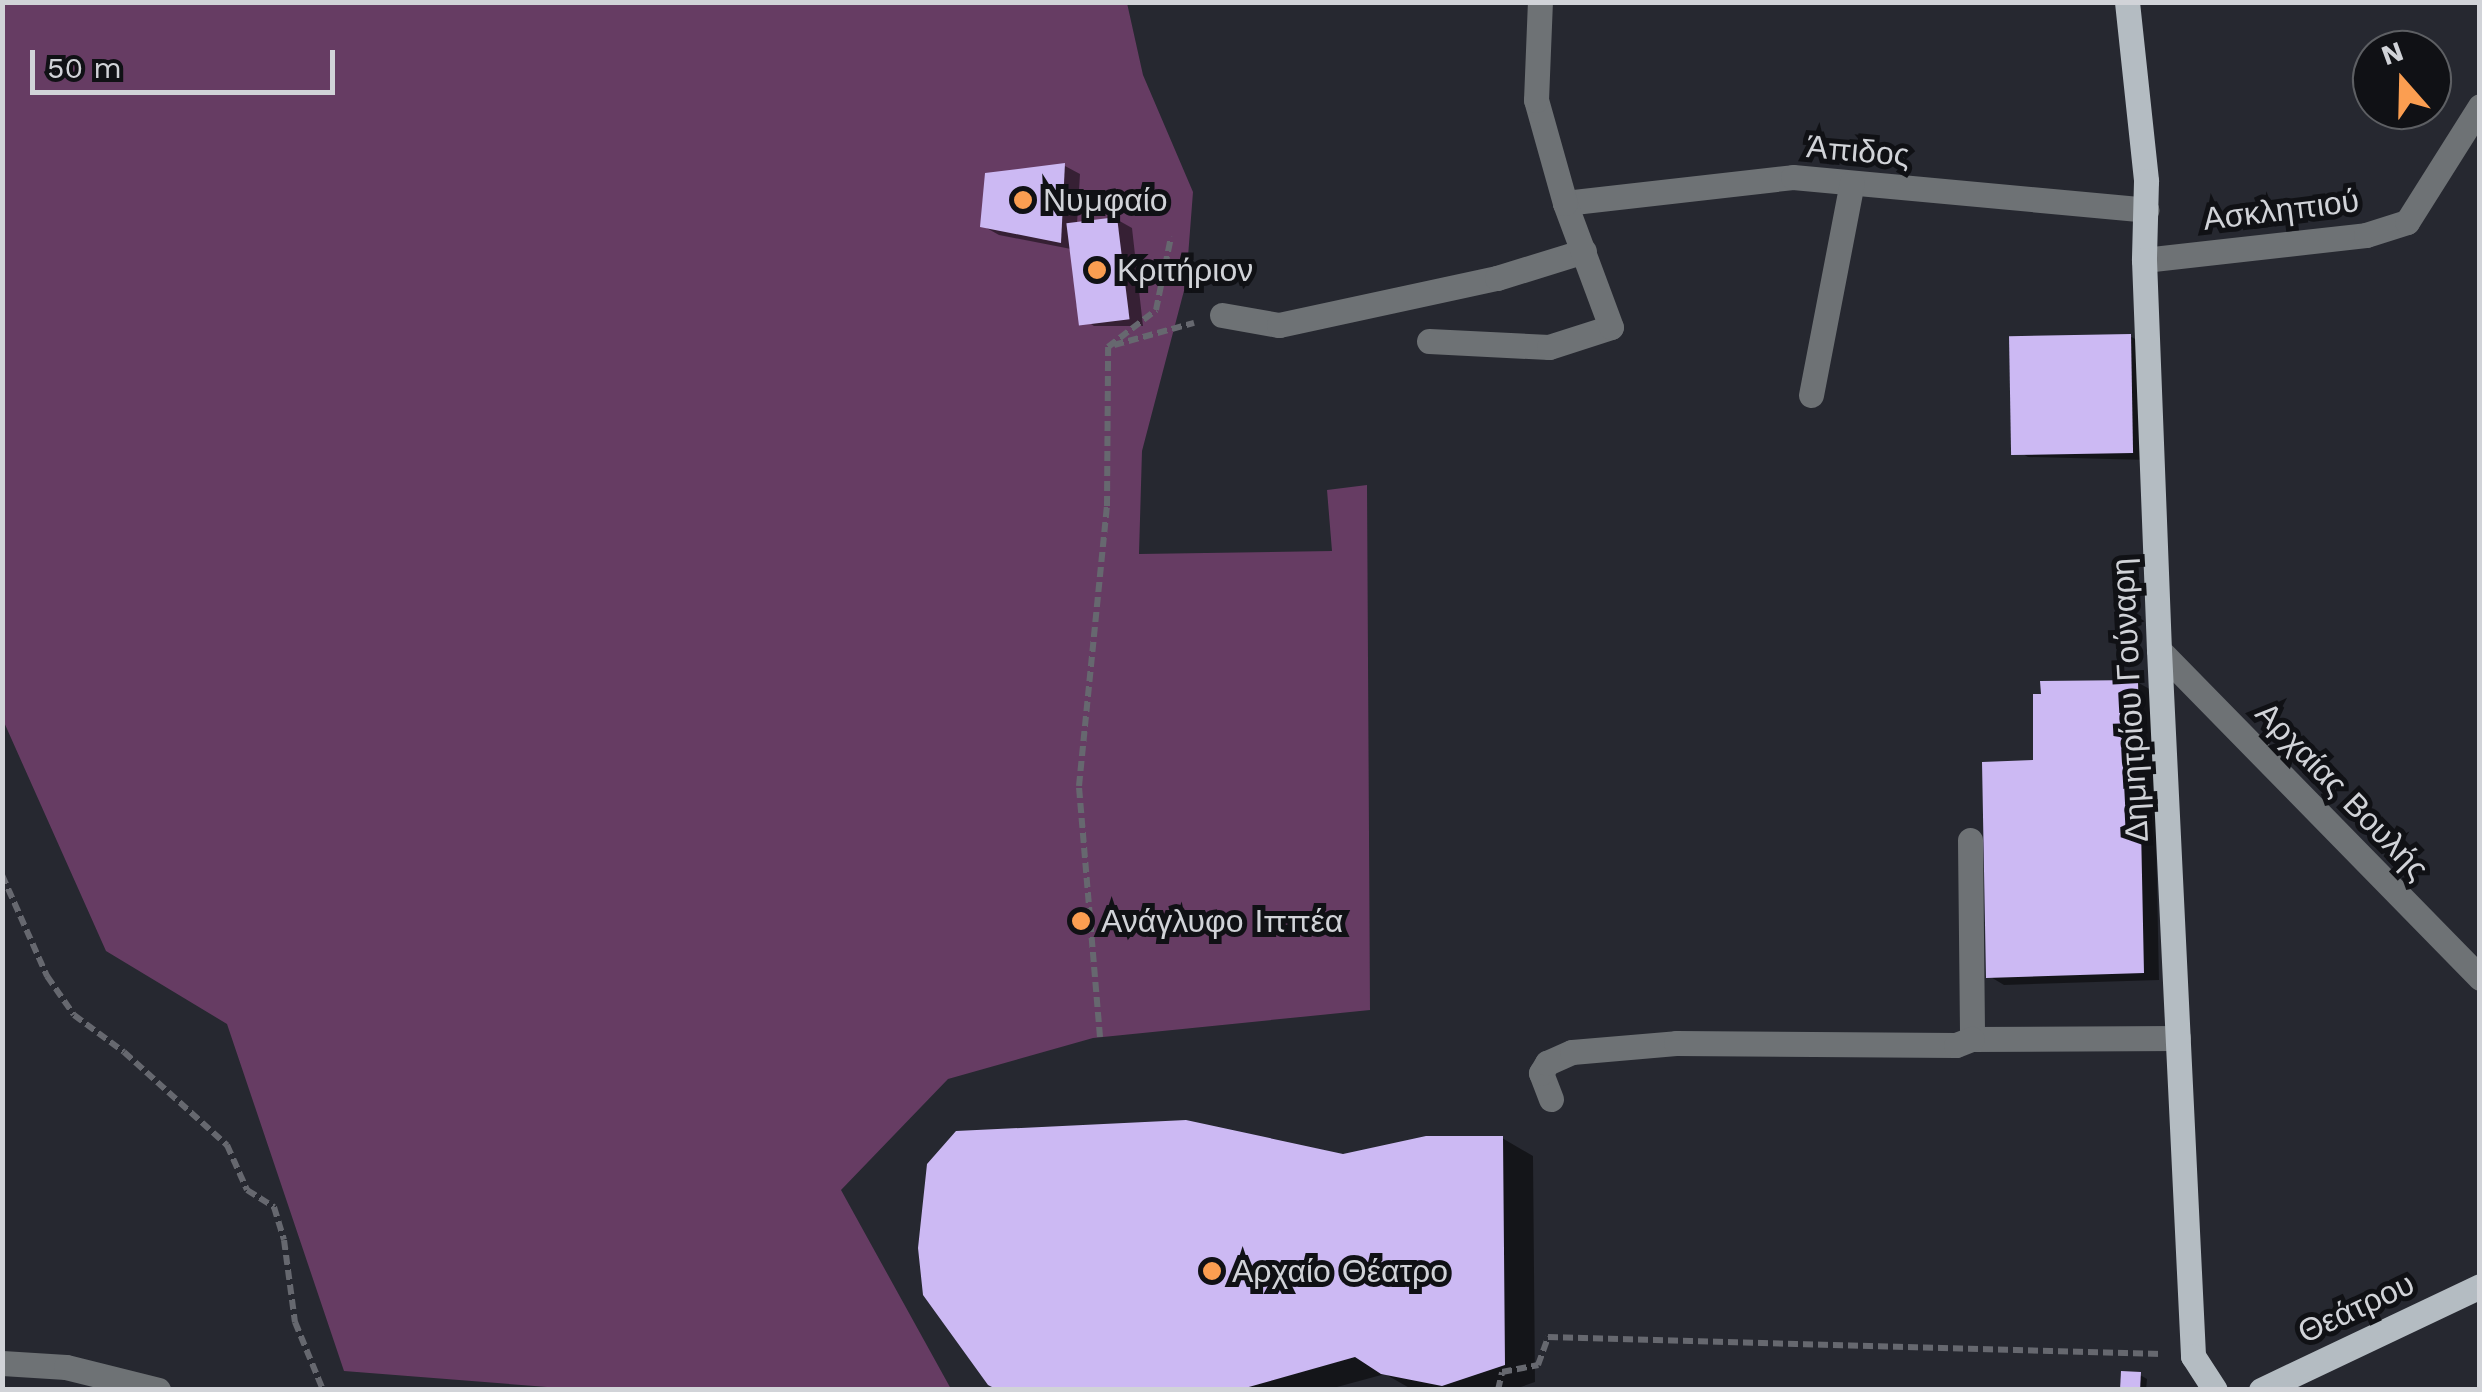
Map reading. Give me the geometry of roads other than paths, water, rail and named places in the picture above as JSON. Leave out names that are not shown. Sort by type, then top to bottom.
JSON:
[{"type":"main road","name":"Δημητρίου Γούναρη","points":[[2127,2],[2146,210],[2144,260],[2159,650],[2194,1356],[2215,1390]]},
{"type":"main road","name":"Θεάτρου","points":[[2262,1390],[2480,1286]]},
{"type":"street","points":[[1430,341],[1548,347],[1611,327],[1565,203],[1536,100],[1540,2]]},
{"type":"street","name":"Ασκληπιού","points":[[2144,260],[2366,236],[2407,222],[2480,106]]},
{"type":"street","name":"Άπιδος","points":[[1565,203],[1793,178],[2146,210]]},
{"type":"street","points":[[1810,395],[1852,182]]},
{"type":"street","points":[[1222,316],[1279,325],[1496,278],[1584,251]]},
{"type":"street","name":"Αρχαίας Βουλής","points":[[2159,650],[2480,978]]},
{"type":"street","points":[[1970,840],[1972,1039]]},
{"type":"street","points":[[1551,1099],[1542,1073],[1547,1063],[1572,1052],[1676,1043],[1956,1045],[1972,1039],[2178,1038]]},
{"type":"street","points":[[2,1363],[66,1367],[158,1390]]},
{"type":"place","name":"Νυμφαίο","points":[[1023,200]]},
{"type":"place","name":"Κριτήριον","points":[[1097,270]]},
{"type":"place","name":"Ανάγλυφο Ιππέα","points":[[1081,921]]},
{"type":"place","name":"Αρχαίο Θέατρο","points":[[1212,1271]]}]
